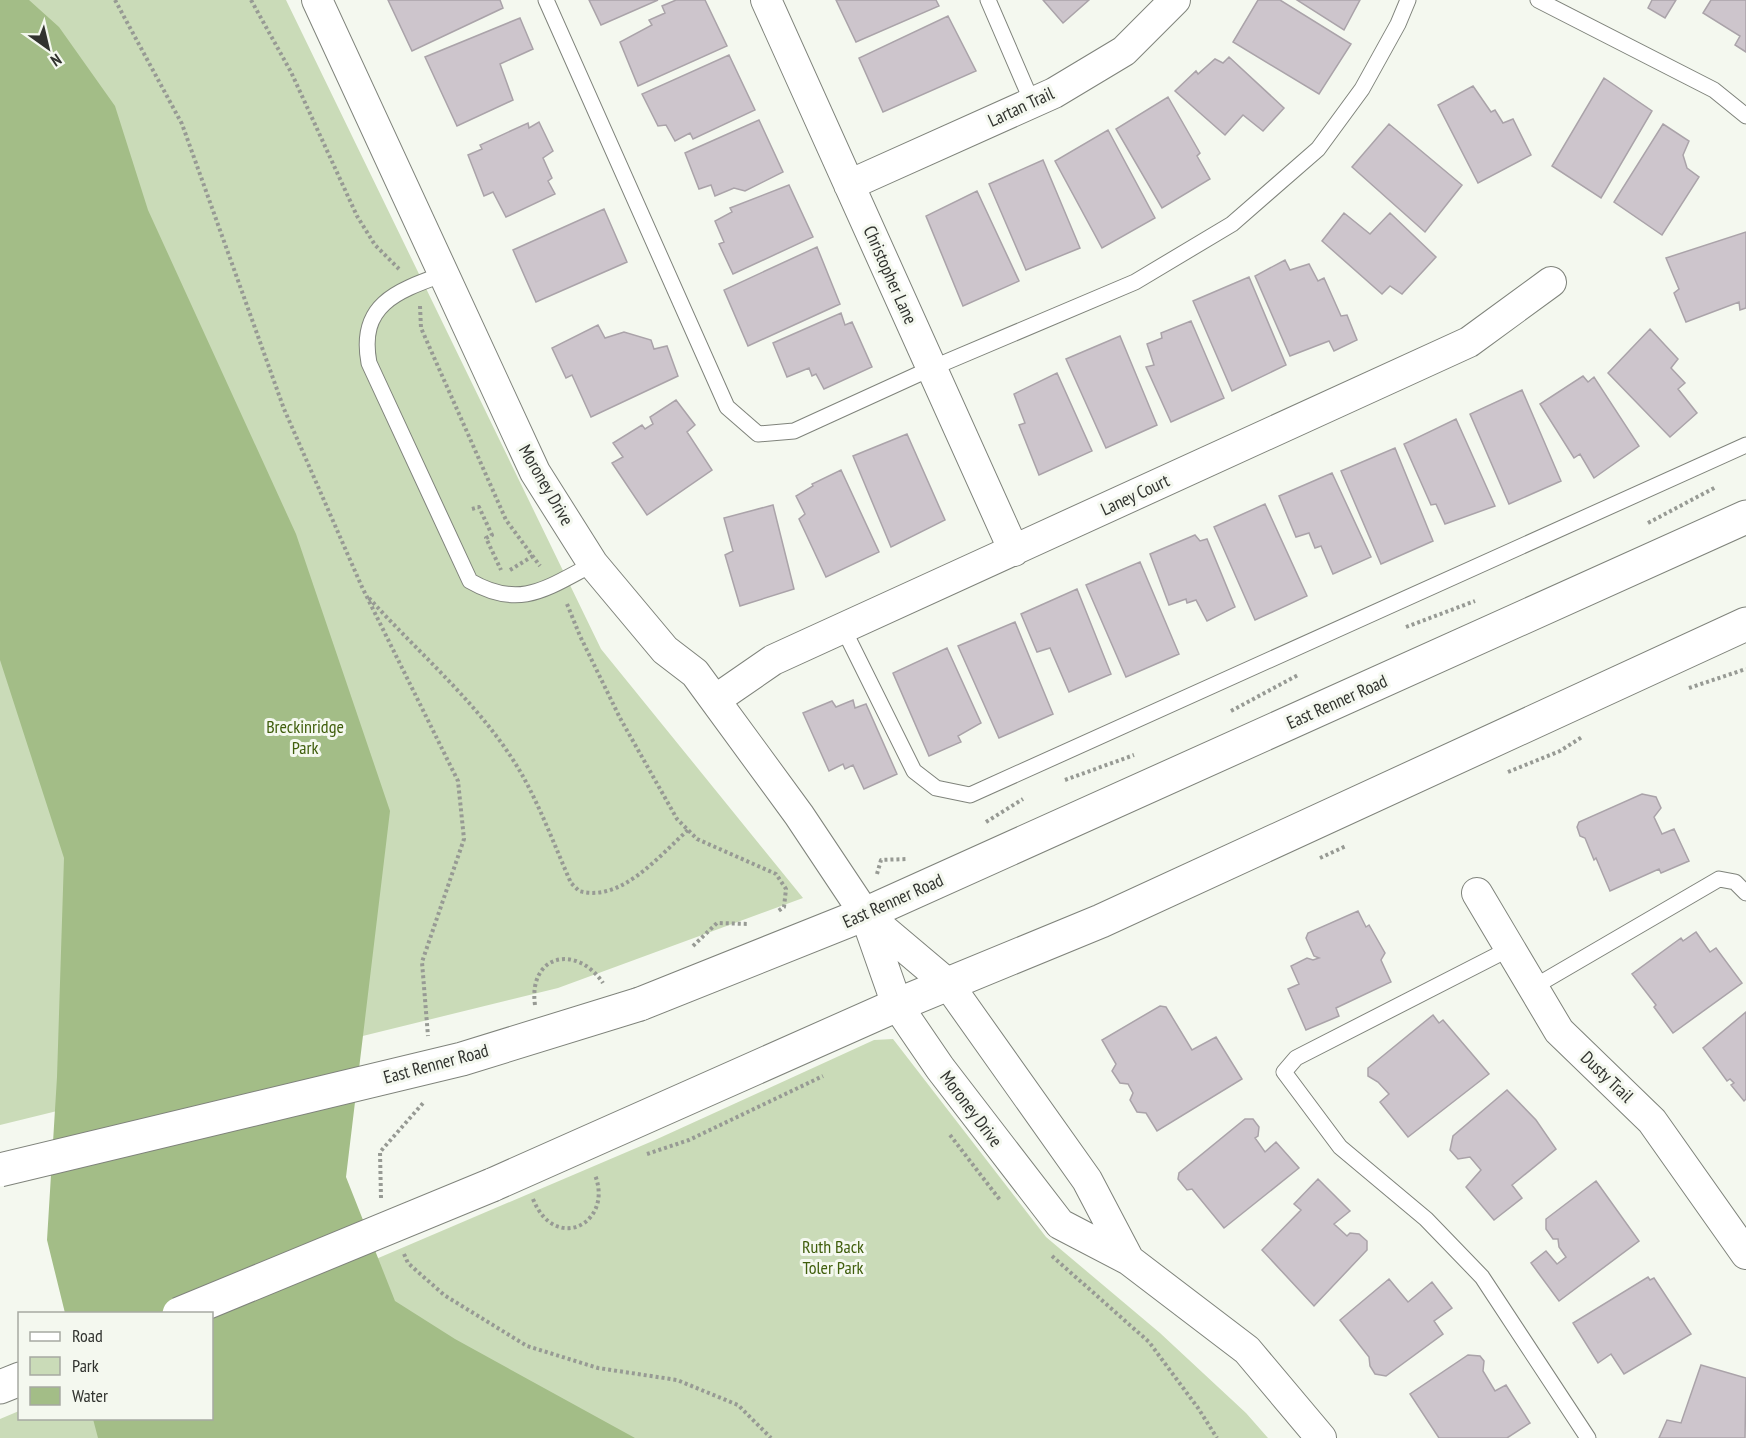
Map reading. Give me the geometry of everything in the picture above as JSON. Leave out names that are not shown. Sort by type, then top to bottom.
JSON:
[{"type":"main road","name":"East Renner Road","points":[[0,1170],[462,1059],[640,1004],[857,902],[1746,517]]},
{"type":"main road","points":[[184,1312],[492,1185],[897,1005],[1101,921],[1746,624]]},
{"type":"main road","points":[[0,1387],[18,1380]]},
{"type":"street","name":"Moroney Drive","points":[[317,0],[535,472],[593,564],[665,650],[695,673],[799,815],[857,902],[897,1005],[940,1068],[1060,1224],[1129,1260],[1247,1350],[1321,1438]]},
{"type":"street","name":"Christopher Lane","points":[[766,0],[1014,551]]},
{"type":"street","name":"Lartan Trail","points":[[849,185],[1054,93],[1124,51],[1175,0]]},
{"type":"street","name":"Laney Court","points":[[715,700],[773,660],[1469,342],[1551,282]]},
{"type":"street","name":"Dusty Trail","points":[[1477,893],[1559,1031],[1652,1121],[1746,1254]]},
{"type":"street","name":"Moroney Drive","points":[[857,902],[948,984],[1087,1180],[1129,1260]]},
{"type":"lane","points":[[546,0],[727,407],[758,434],[794,431],[932,368],[1135,282],[1232,224],[1318,149],[1362,89],[1398,24],[1408,0]]},
{"type":"lane","points":[[988,0],[1032,102]]},
{"type":"lane","points":[[1538,0],[1714,90],[1746,116]]},
{"type":"lane","points":[[444,274],[410,286],[383,303],[369,322],[365,342],[369,363],[470,581],[489,592],[516,597],[542,591],[593,564]]},
{"type":"lane","points":[[843,628],[914,771],[936,788],[970,795],[1746,445]]},
{"type":"lane","points":[[1532,988],[1719,879],[1735,882],[1746,893]]},
{"type":"lane","points":[[1509,949],[1296,1058],[1284,1072],[1340,1147],[1426,1219],[1482,1277],[1588,1438]]},
{"type":"path","points":[[115,0],[182,124],[284,409],[365,594],[458,781],[464,839],[422,962],[428,1042]]},
{"type":"path","points":[[1646,525],[1719,485]]},
{"type":"path","points":[[472,509],[480,507],[492,535],[486,538],[503,575],[533,556]]},
{"type":"path","points":[[365,594],[449,680],[508,754],[526,781],[571,883],[579,891],[603,894],[619,888],[688,830]]},
{"type":"path","points":[[1404,627],[1479,599]]},
{"type":"path","points":[[1230,712],[1300,675]]},
{"type":"path","points":[[1057,783],[1138,753]]},
{"type":"path","points":[[979,825],[1028,796]]},
{"type":"path","points":[[857,902],[876,876],[881,860],[912,858]]},
{"type":"path","points":[[784,907],[791,909]]},
{"type":"path","points":[[536,1014],[533,990],[536,981],[543,968],[558,959],[575,958],[590,967],[608,991]]},
{"type":"path","points":[[381,1201],[380,1152],[428,1097]]},
{"type":"path","points":[[533,1198],[539,1214],[548,1224],[561,1229],[580,1226],[592,1216],[598,1202],[600,1189],[594,1173]]},
{"type":"path","points":[[403,1252],[408,1263],[444,1295],[526,1346],[598,1368],[676,1380],[738,1405],[771,1438]]},
{"type":"green space","name":"Breckinridge Park","points":[[0,0],[286,0],[601,649],[803,898],[558,988],[0,1125]]},
{"type":"green space","name":"Ruth Back Toler Park","points":[[893,1039],[1046,1237],[1160,1333],[1246,1413],[1268,1438],[0,1438],[0,1419],[18,1411],[18,1420],[213,1420],[213,1329],[655,1140],[874,1040]]},
{"type":"water","points":[[0,0],[29,0],[59,27],[115,106],[148,210],[296,534],[390,811],[346,1177],[395,1301],[455,1339],[635,1438],[98,1438],[93,1420],[213,1420],[213,1312],[65,1312],[47,1240],[57,1077],[64,858],[0,660]]},
{"type":"building","points":[[388,0],[500,0],[503,8],[412,51]]},
{"type":"building","points":[[589,0],[658,0],[601,25]]},
{"type":"building","points":[[676,0],[705,0],[727,46],[638,86],[620,42],[652,25],[649,20],[665,13],[662,6]]},
{"type":"building","points":[[836,0],[936,0],[939,6],[856,42]]},
{"type":"building","points":[[1043,0],[1089,0],[1063,23]]},
{"type":"building","points":[[1258,0],[1280,0],[1351,44],[1319,94],[1233,42]]},
{"type":"building","points":[[1297,0],[1360,0],[1344,30]]},
{"type":"building","points":[[1652,0],[1676,0],[1665,18],[1648,8]]},
{"type":"building","points":[[1711,0],[1746,0],[1746,52],[1735,45],[1740,36],[1703,13]]},
{"type":"building","points":[[948,16],[976,71],[883,112],[859,58]]},
{"type":"building","points":[[520,18],[533,49],[500,64],[513,100],[457,126],[425,57]]},
{"type":"building","points":[[729,55],[755,110],[693,139],[690,133],[675,141],[666,125],[658,126],[642,94]]},
{"type":"building","points":[[1229,57],[1284,108],[1263,131],[1243,115],[1225,135],[1175,91],[1196,71],[1198,74],[1215,59],[1223,63]]},
{"type":"building","points":[[1604,78],[1652,111],[1601,198],[1552,166]]},
{"type":"building","points":[[1473,86],[1491,112],[1495,110],[1503,123],[1513,119],[1531,155],[1478,183],[1438,105]]},
{"type":"building","points":[[1168,97],[1200,153],[1197,156],[1210,179],[1162,208],[1116,129]]},
{"type":"building","points":[[759,120],[783,172],[745,191],[734,188],[715,196],[711,185],[699,189],[685,153]]},
{"type":"building","points":[[539,122],[553,151],[543,158],[552,178],[548,181],[555,194],[506,217],[493,192],[484,196],[468,155],[482,149],[480,145],[528,123],[529,128]]},
{"type":"building","points":[[1389,124],[1462,185],[1425,232],[1352,167]]},
{"type":"building","points":[[1663,124],[1689,141],[1683,155],[1687,168],[1699,177],[1662,235],[1614,202]]},
{"type":"building","points":[[1108,130],[1155,218],[1102,248],[1055,161]]},
{"type":"building","points":[[1043,160],[1080,248],[1026,270],[989,184]]},
{"type":"building","points":[[789,185],[813,237],[733,274],[719,244],[724,242],[715,221],[732,212],[730,208]]},
{"type":"building","points":[[977,191],[1019,281],[963,306],[926,216]]},
{"type":"building","points":[[604,209],[627,262],[536,302],[513,250]]},
{"type":"building","points":[[1344,213],[1370,234],[1390,213],[1436,257],[1402,294],[1390,286],[1382,294],[1322,241]]},
{"type":"building","points":[[1746,232],[1746,308],[1740,310],[1739,302],[1686,322],[1674,293],[1679,289],[1666,258]]},
{"type":"building","points":[[817,247],[840,304],[748,346],[724,290]]},
{"type":"building","points":[[1285,260],[1290,270],[1309,264],[1318,281],[1324,278],[1341,316],[1347,315],[1357,340],[1334,351],[1329,341],[1290,356],[1255,276]]},
{"type":"building","points":[[1249,277],[1286,365],[1232,391],[1193,301]]},
{"type":"building","points":[[841,313],[845,325],[852,322],[872,367],[824,389],[816,374],[812,376],[809,368],[787,377],[773,343]]},
{"type":"building","points":[[1191,321],[1224,398],[1171,422],[1146,367],[1154,365],[1147,344],[1162,338],[1161,333]]},
{"type":"building","points":[[598,325],[605,338],[624,332],[651,340],[654,349],[667,346],[678,376],[591,417],[572,375],[566,378],[552,348]]},
{"type":"building","points":[[1650,329],[1678,359],[1671,368],[1685,383],[1678,389],[1697,413],[1670,437],[1608,373]]},
{"type":"building","points":[[1120,336],[1157,425],[1106,448],[1066,359]]},
{"type":"building","points":[[1057,373],[1092,451],[1039,475],[1019,425],[1025,423],[1014,394]]},
{"type":"building","points":[[1583,376],[1588,382],[1594,377],[1639,446],[1594,478],[1580,454],[1574,458],[1540,404]]},
{"type":"building","points":[[1522,390],[1561,481],[1509,504],[1470,414]]},
{"type":"building","points":[[676,400],[695,425],[687,432],[712,470],[647,515],[612,463],[623,457],[613,443],[642,425],[645,429],[653,424],[650,417]]},
{"type":"building","points":[[1456,419],[1495,506],[1445,524],[1436,504],[1431,505],[1404,444]]},
{"type":"building","points":[[907,434],[945,520],[891,547],[853,456]]},
{"type":"building","points":[[1395,448],[1433,541],[1381,564],[1341,471]]},
{"type":"building","points":[[841,470],[879,552],[826,577],[799,519],[805,514],[796,496],[813,486],[812,484]]},
{"type":"building","points":[[1332,473],[1371,557],[1333,574],[1321,546],[1315,548],[1309,533],[1296,537],[1279,496]]},
{"type":"building","points":[[1265,504],[1307,596],[1255,620],[1214,527]]},
{"type":"building","points":[[773,505],[794,589],[740,606],[725,555],[733,551],[724,518]]},
{"type":"building","points":[[1195,535],[1200,541],[1207,539],[1235,607],[1207,621],[1196,600],[1187,603],[1186,599],[1169,605],[1150,554]]},
{"type":"building","points":[[1140,562],[1179,654],[1126,677],[1086,585]]},
{"type":"building","points":[[1077,589],[1111,674],[1069,692],[1050,648],[1037,652],[1021,614]]},
{"type":"building","points":[[1015,622],[1053,714],[999,738],[958,646]]},
{"type":"building","points":[[947,648],[981,723],[958,736],[961,742],[929,756],[893,673]]},
{"type":"building","points":[[853,700],[855,708],[866,704],[897,774],[864,789],[853,765],[845,769],[843,764],[829,771],[803,713],[832,701],[836,707]]},
{"type":"building","points":[[1642,794],[1656,797],[1661,808],[1654,817],[1662,834],[1674,829],[1689,861],[1661,873],[1659,869],[1610,891],[1596,858],[1594,860],[1585,838],[1580,836],[1577,827],[1579,822]]},
{"type":"building","points":[[1358,911],[1366,927],[1369,925],[1385,953],[1381,960],[1391,982],[1336,1008],[1339,1016],[1306,1030],[1288,989],[1299,984],[1291,966],[1307,958],[1313,960],[1319,958],[1314,956],[1306,938],[1308,933]]},
{"type":"building","points":[[1696,932],[1710,952],[1716,948],[1742,983],[1673,1033],[1654,1007],[1656,1005],[1632,974],[1681,938],[1683,941]]},
{"type":"building","points":[[1160,1006],[1166,1007],[1192,1050],[1216,1037],[1242,1079],[1157,1131],[1146,1113],[1137,1112],[1130,1100],[1133,1093],[1128,1084],[1120,1083],[1112,1071],[1116,1064],[1102,1040]]},
{"type":"building","points":[[1746,1012],[1746,1099],[1744,1101],[1731,1085],[1734,1083],[1730,1079],[1727,1081],[1703,1048]]},
{"type":"building","points":[[1433,1015],[1439,1023],[1443,1020],[1489,1074],[1408,1137],[1380,1102],[1389,1094],[1378,1082],[1368,1076],[1368,1068]]},
{"type":"building","points":[[1507,1090],[1536,1120],[1556,1149],[1512,1185],[1522,1198],[1494,1220],[1466,1187],[1481,1170],[1470,1157],[1458,1159],[1450,1150],[1453,1136]]},
{"type":"building","points":[[1245,1119],[1253,1119],[1259,1127],[1258,1136],[1255,1138],[1265,1152],[1276,1142],[1299,1168],[1224,1228],[1192,1189],[1187,1190],[1178,1179],[1179,1173]]},
{"type":"building","points":[[1318,1179],[1350,1211],[1334,1224],[1347,1236],[1350,1233],[1359,1234],[1367,1241],[1367,1250],[1314,1306],[1262,1250],[1301,1210],[1294,1204]]},
{"type":"building","points":[[1596,1181],[1639,1241],[1559,1301],[1531,1263],[1546,1251],[1557,1264],[1566,1257],[1559,1247],[1558,1239],[1553,1239],[1546,1229],[1546,1219]]},
{"type":"building","points":[[1648,1277],[1650,1280],[1654,1278],[1691,1334],[1624,1374],[1611,1354],[1598,1363],[1573,1323]]},
{"type":"building","points":[[1389,1279],[1408,1302],[1432,1282],[1452,1308],[1434,1321],[1443,1334],[1386,1376],[1375,1374],[1370,1366],[1369,1357],[1340,1320]]},
{"type":"building","points":[[1468,1355],[1480,1356],[1484,1361],[1483,1371],[1495,1391],[1506,1385],[1530,1423],[1507,1438],[1439,1438],[1410,1394]]},
{"type":"building","points":[[1701,1365],[1746,1378],[1745,1438],[1659,1438],[1667,1420],[1681,1423]]}]
